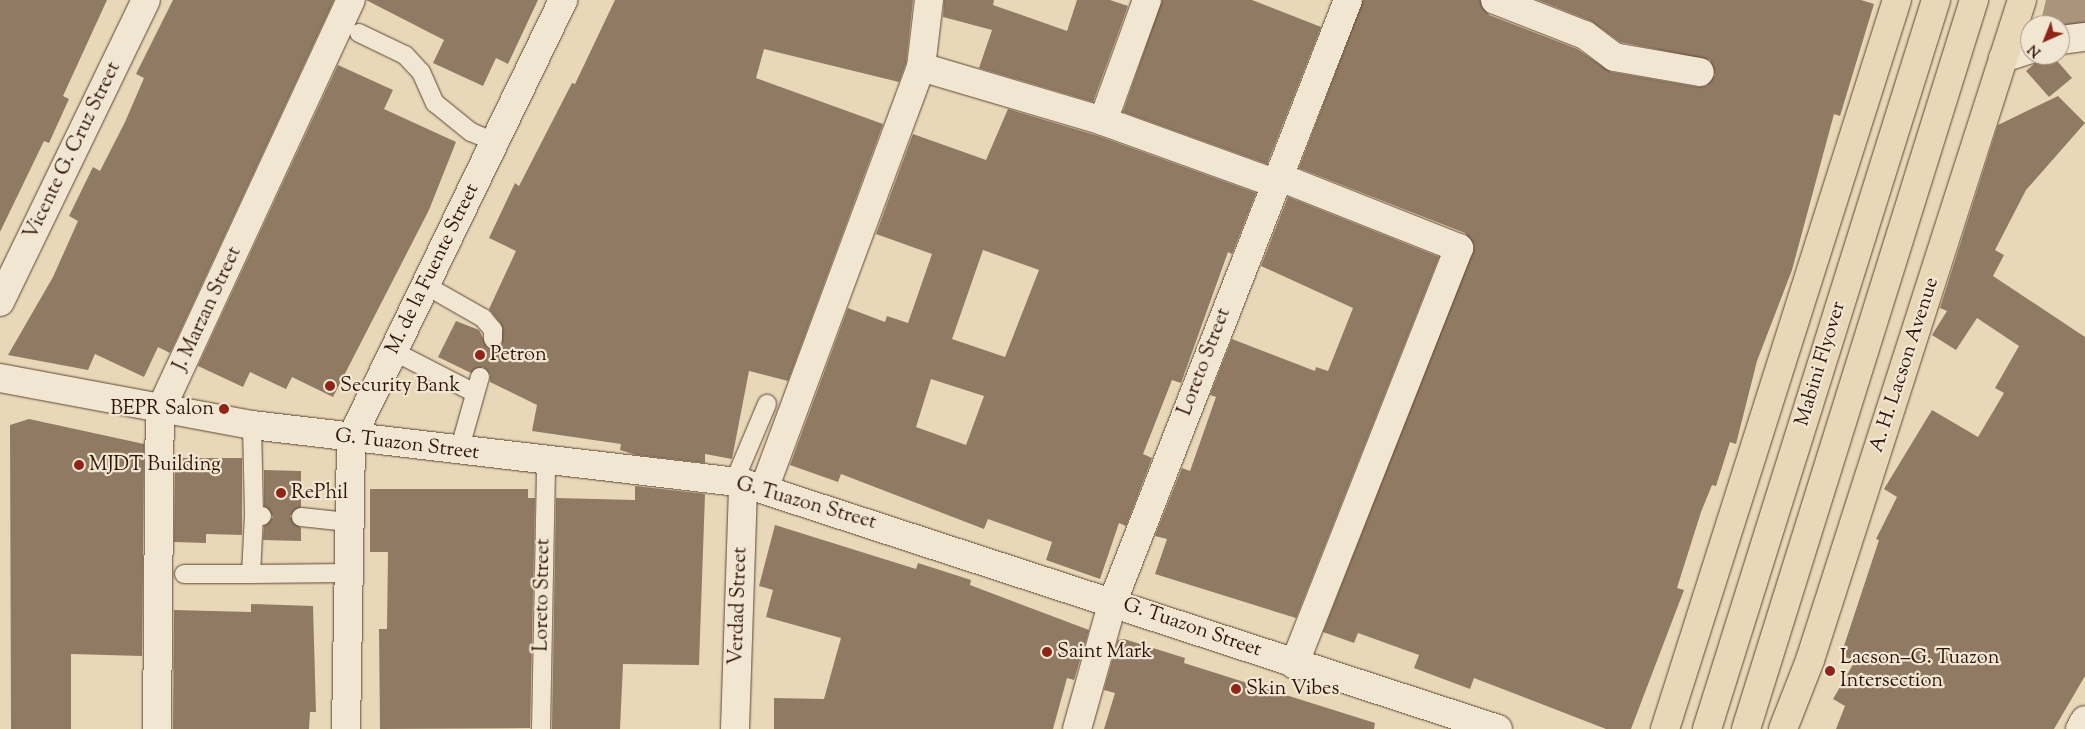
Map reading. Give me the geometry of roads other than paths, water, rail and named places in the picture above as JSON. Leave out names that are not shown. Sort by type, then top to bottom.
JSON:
[{"type":"main road","points":[[1665,729],[1897,0]]},
{"type":"main road","name":"Mabini Flyover","points":[[1707,729],[1936,0]]},
{"type":"main road","name":"Mabini Flyover","points":[[1746,729],[1974,0]]},
{"type":"main road","name":"A. H. Lacson Avenue","points":[[1783,729],[1816,641],[2022,0]]},
{"type":"street","name":"Vicente G. Cruz Street","points":[[0,302],[146,0]]},
{"type":"street","name":"J. Marzan Street","points":[[157,729],[160,411],[351,0]]},
{"type":"street","name":"M. de la Fuente Street","points":[[346,729],[348,522],[351,439],[563,0]]},
{"type":"street","name":"Verdad Street","points":[[735,729],[747,485],[921,67],[929,0]]},
{"type":"street","points":[[1103,121],[1147,0]]},
{"type":"street","name":"Loreto Street","points":[[1077,729],[1112,601],[1348,0]]},
{"type":"street","points":[[1495,0],[1584,35],[1614,57],[1700,72]]},
{"type":"street","points":[[2070,39],[2085,37]]},
{"type":"street","points":[[2003,58],[2020,52]]},
{"type":"street","points":[[921,67],[1103,121],[1276,180],[1460,248],[1397,400],[1294,664]]},
{"type":"street","name":"G. Tuazon Street","points":[[0,378],[160,411],[252,425],[351,439],[546,460],[747,485],[1112,601],[1294,664],[1490,728]]},
{"type":"street","points":[[2080,729],[2085,720]]},
{"type":"lane","points":[[358,33],[405,55],[421,72],[435,103],[471,132],[494,142]]},
{"type":"lane","points":[[425,285],[484,318],[494,330],[493,339]]},
{"type":"lane","points":[[393,351],[478,385],[459,451]]},
{"type":"lane","points":[[747,485],[767,404]]},
{"type":"lane","points":[[251,574],[258,515],[252,425]]},
{"type":"lane","name":"Loreto Street","points":[[541,729],[546,460]]},
{"type":"lane","points":[[300,517],[348,522]]},
{"type":"lane","points":[[184,574],[348,573]]},
{"type":"place","name":"Petron","points":[[480,355]]},
{"type":"place","name":"Security Bank","points":[[330,386]]},
{"type":"place","name":"BEPR Salon","points":[[224,409]]},
{"type":"place","name":"MJDT Building","points":[[79,465]]},
{"type":"place","name":"RePhil","points":[[281,493]]},
{"type":"place","name":"Saint Mark","points":[[1047,652]]},
{"type":"place","name":"Lacson–G. Tuazon Intersection","points":[[1830,671]]},
{"type":"place","name":"Skin Vibes","points":[[1236,689]]}]
